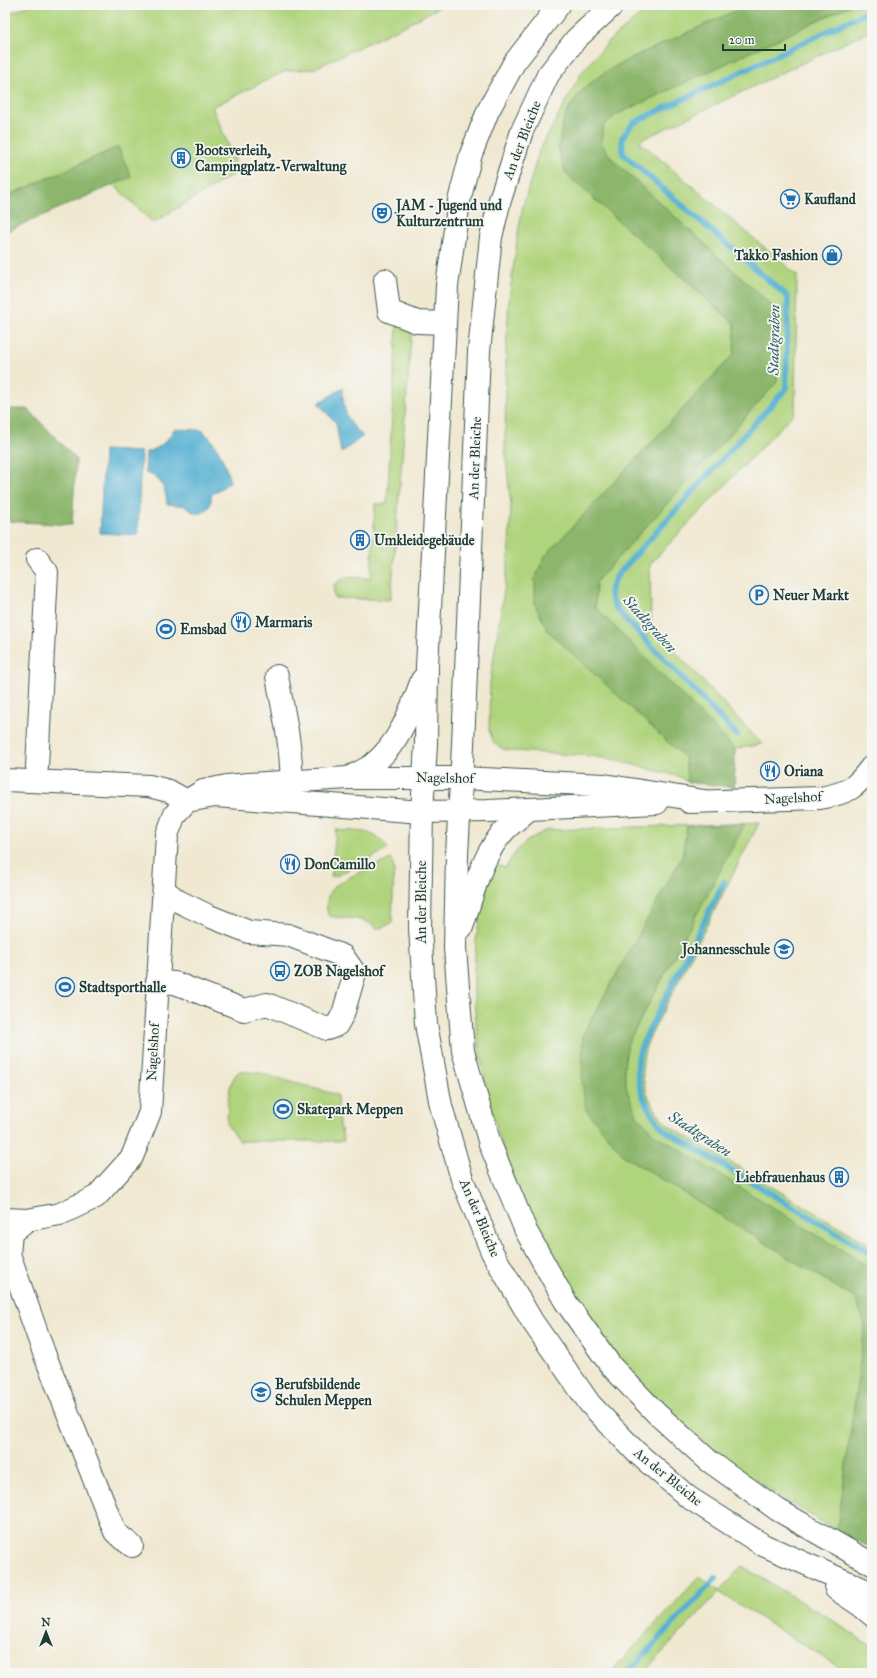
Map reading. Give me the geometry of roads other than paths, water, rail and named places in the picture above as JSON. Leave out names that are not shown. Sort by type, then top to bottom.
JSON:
[{"type":"street","name":"An der Bleiche","points":[[559,5],[508,73],[488,112],[471,154],[459,201],[447,286],[427,666],[420,928],[426,1024],[441,1106],[462,1179],[492,1252],[532,1321],[590,1404],[635,1451],[688,1496],[763,1545],[872,1593]]},
{"type":"street","name":"An der Bleiche","points":[[613,5],[576,39],[548,75],[522,131],[500,200],[491,237],[479,351],[455,948],[463,1051],[490,1144],[526,1231],[565,1300],[611,1366],[657,1414],[709,1461],[778,1510],[872,1564]]},
{"type":"street","points":[[384,280],[389,311],[417,322],[445,323]]},
{"type":"street","points":[[37,560],[47,572],[37,767]]},
{"type":"street","name":"An der Bleiche","points":[[348,778],[371,766],[389,749],[405,724],[427,666]]},
{"type":"street","points":[[277,676],[288,733],[292,792]]},
{"type":"street","name":"Nagelshof","points":[[5,1219],[27,1220],[60,1214],[96,1197],[132,1157],[150,1112],[167,836],[175,814],[187,801],[203,791],[227,786],[292,792],[422,812],[460,812],[704,801],[820,798],[839,794],[853,788],[869,775]]},
{"type":"street","name":"Nagelshof","points":[[292,792],[348,778],[462,778],[604,785],[704,801]]},
{"type":"street","points":[[5,780],[149,786],[169,791],[187,801]]},
{"type":"street","name":"An der Bleiche","points":[[455,948],[478,880],[490,852],[505,830],[529,809]]},
{"type":"street","points":[[157,982],[181,985],[244,1010],[267,1004],[327,1029],[337,1025],[343,1014],[346,999],[355,973],[343,956],[288,935],[249,932],[178,902],[164,890]]},
{"type":"street","points":[[27,1220],[10,1233],[9,1254],[44,1353],[115,1532],[132,1546]]},
{"type":"street","points":[[763,1545],[872,1614]]},
{"type":"water","points":[[343,388],[345,409],[349,420],[357,431],[363,436],[341,453],[336,423],[318,403]]},
{"type":"water","points":[[174,429],[202,430],[217,448],[225,467],[230,482],[211,495],[209,506],[207,510],[203,512],[195,513],[186,506],[167,504],[162,484],[155,477],[145,473],[146,452],[155,449],[162,444]]},
{"type":"water","points":[[104,450],[141,452],[138,535],[100,533]]},
{"type":"waterway","name":"Stadtgraben","points":[[737,735],[618,611],[612,600],[610,592],[619,573],[786,389],[788,297],[623,154],[622,138],[633,123],[872,10]]},
{"type":"waterway","name":"Stadtgraben","points":[[724,882],[642,1046],[639,1054],[638,1075],[643,1096],[653,1115],[666,1131],[872,1254]]},
{"type":"waterway","points":[[627,1673],[716,1578]]},
{"type":"place","name":"Bootsverleih, Campingplatz-Verwaltung","points":[[181,158]]},
{"type":"place","name":"Kaufland","points":[[790,199]]},
{"type":"place","name":"JAM - Jugend und Kulturzentrum","points":[[382,213]]},
{"type":"place","name":"Takko Fashion","points":[[832,255]]},
{"type":"place","name":"Umkleidegebäude","points":[[360,540]]},
{"type":"place","name":"Neuer Markt","points":[[759,595]]},
{"type":"place","name":"Marmaris","points":[[241,622]]},
{"type":"place","name":"Emsbad","points":[[166,629]]},
{"type":"place","name":"Oriana","points":[[770,771]]},
{"type":"place","name":"DonCamillo","points":[[290,864]]},
{"type":"place","name":"Johannesschule","points":[[784,949]]},
{"type":"place","name":"ZOB Nagelshof","points":[[280,971]]},
{"type":"place","name":"Stadtsporthalle","points":[[65,987]]},
{"type":"place","name":"Skatepark Meppen","points":[[283,1109]]},
{"type":"place","name":"Liebfrauenhaus","points":[[839,1177]]},
{"type":"place","name":"Berufsbildende Schulen Meppen","points":[[261,1392]]}]
